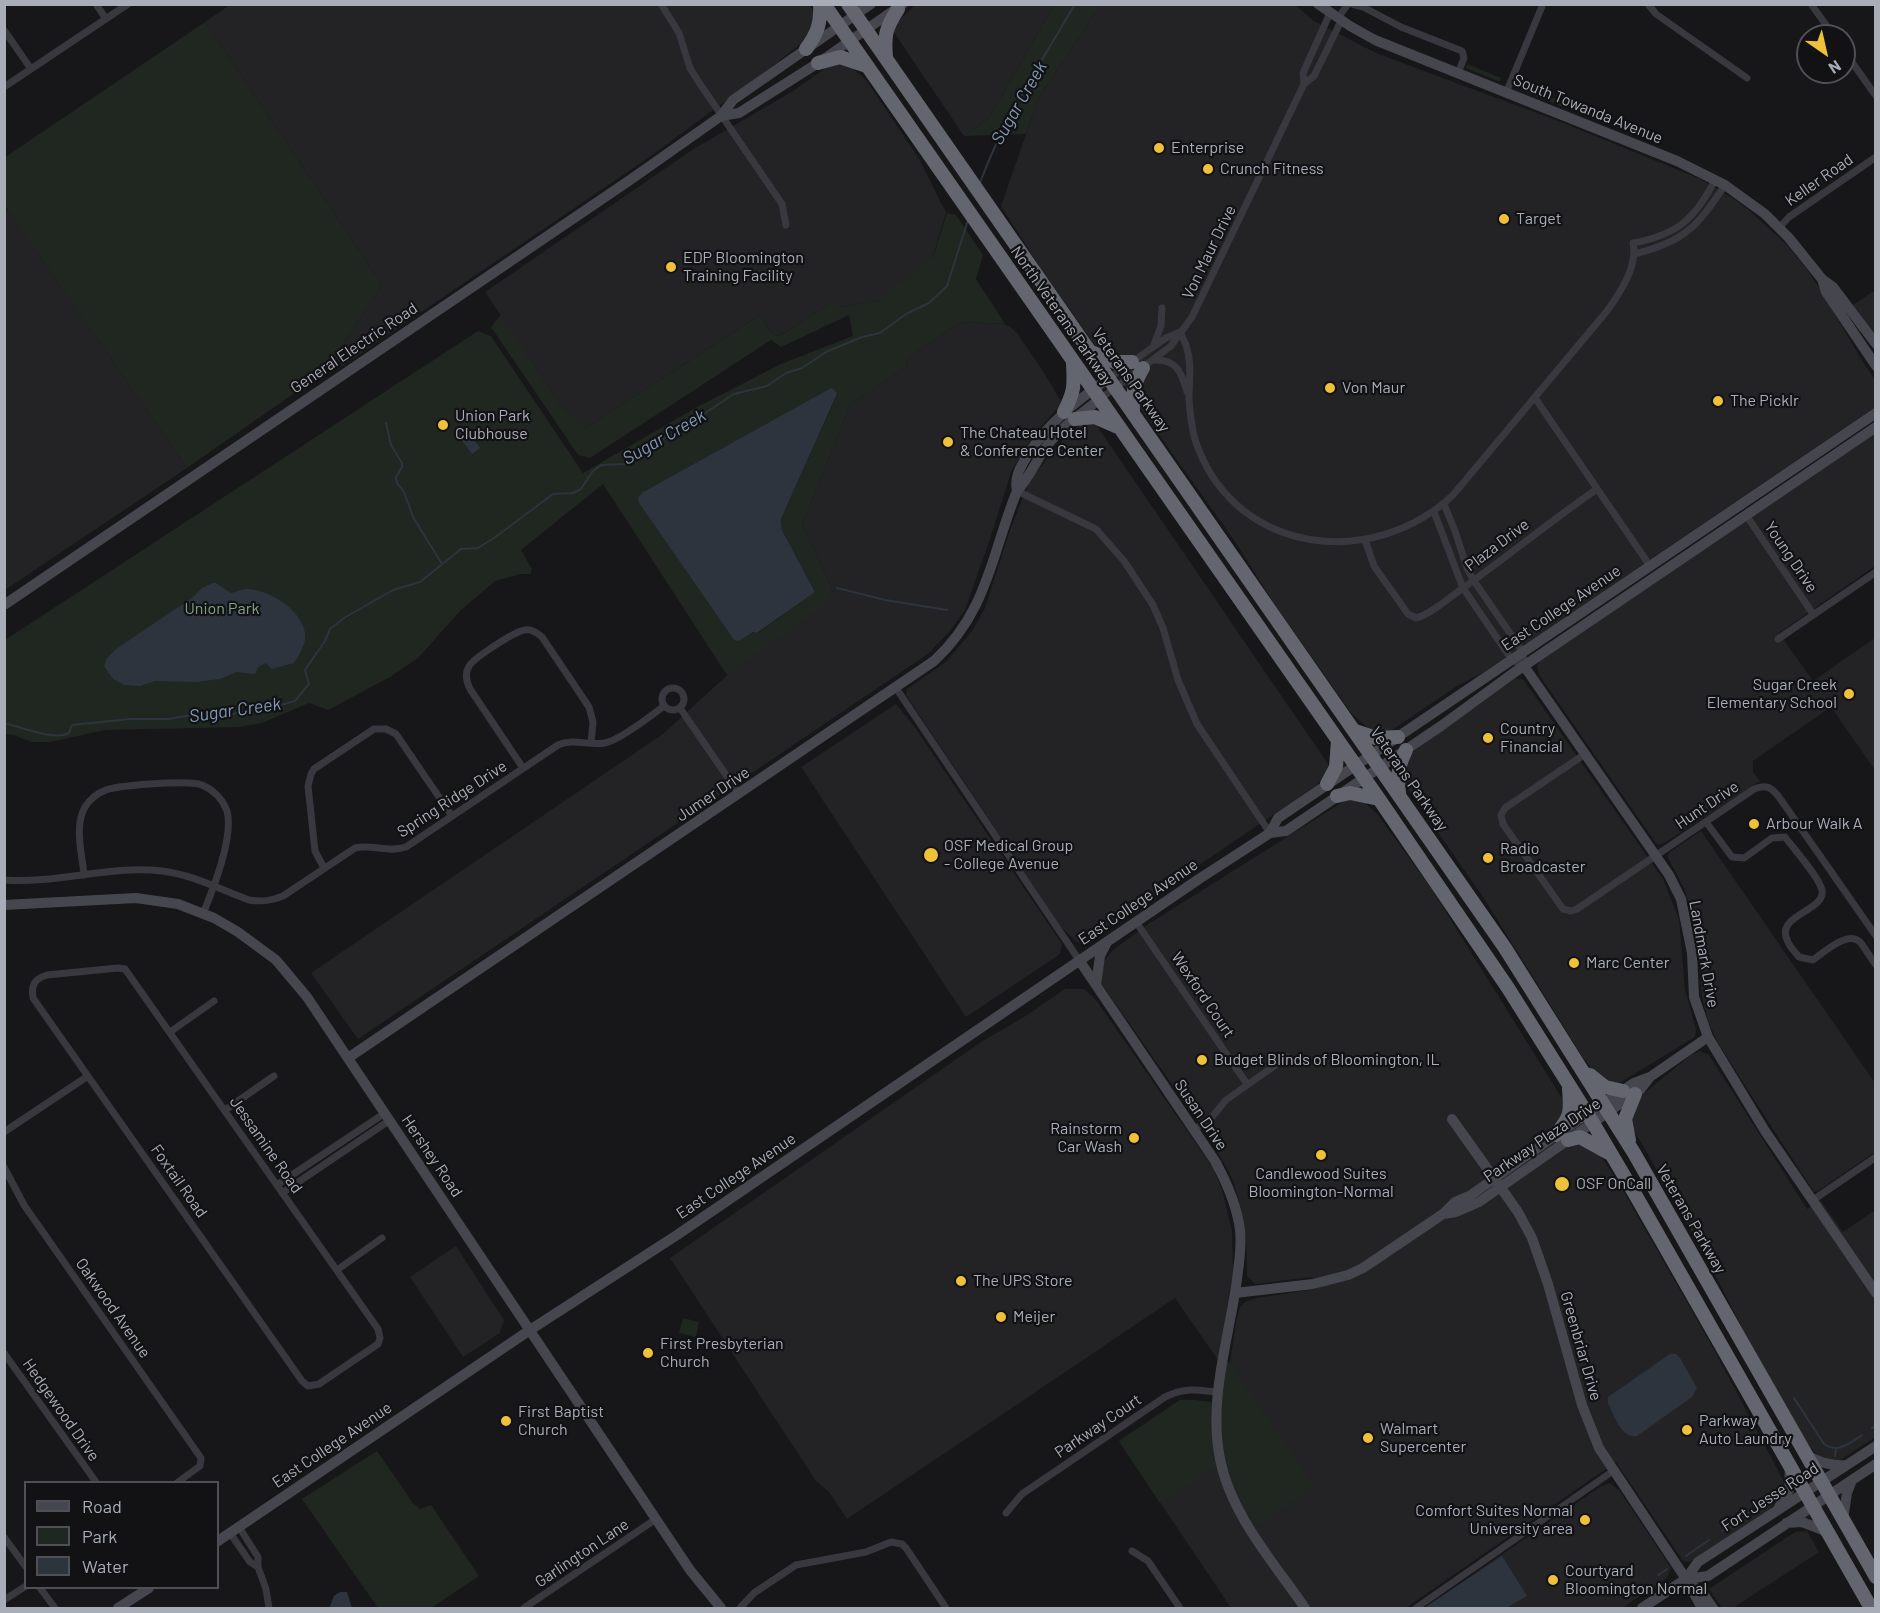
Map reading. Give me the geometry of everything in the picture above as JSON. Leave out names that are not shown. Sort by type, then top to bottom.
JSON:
[{"type":"highway","name":"North Veterans Parkway","points":[[822,4],[1354,766]]},
{"type":"highway","points":[[806,49],[817,34],[822,4]]},
{"type":"highway","points":[[886,59],[884,38],[886,29],[901,7]]},
{"type":"highway","points":[[852,10],[866,30]]},
{"type":"highway","name":"Veterans Parkway","points":[[866,30],[1505,948],[1631,1148],[1875,1577]]},
{"type":"highway","points":[[818,63],[840,57],[867,66]]},
{"type":"highway","points":[[1090,351],[1115,362],[1138,365],[1133,390],[1134,413]]},
{"type":"highway","points":[[1072,361],[1075,386],[1069,415],[1098,418],[1119,427]]},
{"type":"highway","points":[[1355,730],[1377,738],[1398,736]]},
{"type":"highway","points":[[1328,784],[1336,767],[1338,741]]},
{"type":"highway","points":[[1400,795],[1397,773],[1406,750]]},
{"type":"highway","points":[[1354,766],[1490,961],[1590,1118],[1871,1608]]},
{"type":"highway","points":[[1337,796],[1350,793],[1379,799]]},
{"type":"highway","points":[[1582,1069],[1605,1087],[1629,1092],[1625,1119],[1631,1148]]},
{"type":"highway","points":[[1569,1084],[1571,1109],[1562,1137],[1580,1137],[1612,1155]]},
{"type":"main road","name":"General Electric Road","points":[[4,605],[630,180],[721,116],[733,100],[839,26],[852,10],[871,4]]},
{"type":"main road","name":"South Towanda Avenue","points":[[1318,4],[1336,17],[1383,43],[1677,160],[1720,182],[1752,204],[1796,245],[1822,279],[1833,287],[1875,344]]},
{"type":"main road","name":"General Electric Road","points":[[721,116],[740,113],[901,7]]},
{"type":"main road","name":"South Towanda Avenue","points":[[1822,279],[1826,292],[1875,366]]},
{"type":"main road","name":"Jumer Drive","points":[[348,1058],[934,661],[946,650],[971,617],[984,587],[1017,491],[1015,481],[1039,437],[1112,383]]},
{"type":"main road","name":"East College Avenue","points":[[1270,833],[1278,818],[1875,413]]},
{"type":"main road","name":"East College Avenue","points":[[219,1540],[530,1330],[676,1235],[1107,941],[1270,833],[1286,831],[1381,768],[1524,666],[1875,427]]},
{"type":"main road","points":[[1649,583],[1648,577],[1653,570],[1686,546],[1698,533]]},
{"type":"main road","name":"Landmark Drive","points":[[1524,666],[1669,875],[1681,899],[1692,952],[1694,997],[1707,1037],[1765,1131],[1875,1293]]},
{"type":"main road","name":"Hershey Road","points":[[4,905],[136,898],[178,904],[238,932],[276,960],[307,997],[690,1570],[721,1608]]},
{"type":"main road","points":[[1096,985],[1100,956],[1107,941]]},
{"type":"main road","name":"Susan Drive","points":[[1079,960],[1224,1177],[1236,1212],[1240,1231],[1240,1247],[1235,1293],[1217,1392],[1218,1450],[1230,1491],[1252,1530],[1305,1608]]},
{"type":"main road","name":"Parkway Plaza Drive","points":[[1235,1293],[1313,1284],[1348,1275],[1363,1268],[1443,1214],[1455,1202],[1497,1182],[1629,1092],[1634,1083],[1650,1077],[1707,1037]]},
{"type":"main road","name":"Greenbriar Drive","points":[[1452,1119],[1518,1212],[1537,1251],[1588,1424],[1613,1471],[1686,1579],[1701,1608]]},
{"type":"main road","name":"Fort Jesse Road","points":[[1642,1608],[1686,1579],[1698,1562],[1875,1446]]},
{"type":"main road","points":[[1807,1455],[1831,1466],[1848,1465]]},
{"type":"main road","name":"Fort Jesse Road","points":[[1686,1579],[1708,1576],[1875,1464]]},
{"type":"main road","points":[[1778,1509],[1789,1490],[1790,1465]]},
{"type":"main road","points":[[1844,1520],[1847,1493],[1852,1480]]},
{"type":"main road","points":[[1786,1523],[1802,1522],[1828,1532]]},
{"type":"main road","name":"Greenbriar Drive","points":[[1686,1579],[1704,1595],[1713,1608]]},
{"type":"main road","points":[[118,1608],[146,1589]]},
{"type":"street","points":[[96,4],[106,19]]},
{"type":"street","points":[[4,87],[128,4]]},
{"type":"street","points":[[661,4],[681,37],[690,68],[782,204],[786,225]]},
{"type":"street","points":[[1336,17],[1350,4],[1363,7],[1399,26],[1462,51],[1464,58],[1458,73]]},
{"type":"street","points":[[1506,93],[1543,4]]},
{"type":"street","points":[[1648,4],[1653,12],[1747,78]]},
{"type":"street","points":[[1811,4],[1825,24]]},
{"type":"street","name":"Von Maur Drive","points":[[1304,84],[1303,73],[1336,17]]},
{"type":"street","name":"Von Maur Drive","points":[[1112,383],[1138,365],[1155,360],[1171,346],[1192,317],[1304,84],[1314,76],[1336,17]]},
{"type":"street","points":[[4,30],[31,69]]},
{"type":"street","points":[[1856,68],[1875,96]]},
{"type":"street","name":"Keller Road","points":[[1779,228],[1789,217],[1875,157]]},
{"type":"street","points":[[1180,332],[1187,348],[1192,426],[1203,460],[1224,490],[1245,511],[1270,529],[1294,537],[1333,541],[1365,540],[1399,531],[1444,504],[1610,307],[1625,281],[1634,254],[1633,243],[1654,239],[1681,225],[1720,182]]},
{"type":"street","points":[[1634,254],[1657,249],[1680,238],[1704,217],[1720,182]]},
{"type":"street","points":[[1153,347],[1161,326],[1162,308]]},
{"type":"street","name":"Von Maur Drive","points":[[1112,383],[1138,365],[1153,347],[1180,332]]},
{"type":"street","points":[[1155,360],[1167,360],[1177,367],[1189,398]]},
{"type":"street","points":[[1535,398],[1650,566]]},
{"type":"street","name":"Plaza Drive","points":[[1365,540],[1374,566],[1412,618],[1420,617],[1474,581],[1562,512],[1597,489]]},
{"type":"street","points":[[1017,491],[1096,529],[1124,561],[1153,605],[1163,628],[1178,680],[1197,724],[1270,833]]},
{"type":"street","points":[[1444,504],[1467,568],[1523,652],[1524,666]]},
{"type":"street","points":[[1434,512],[1463,588],[1512,660]]},
{"type":"street","name":"Young Drive","points":[[1746,515],[1813,614]]},
{"type":"street","points":[[1778,639],[1875,572]]},
{"type":"street","points":[[523,768],[470,689],[466,679],[466,673],[473,662],[519,632],[531,630],[542,637],[589,708],[593,722],[591,743]]},
{"type":"street","name":"Landmark Drive","points":[[1512,660],[1524,666]]},
{"type":"street","name":"Susan Drive","points":[[896,688],[1079,960]]},
{"type":"street","points":[[674,689],[681,692],[684,698],[680,708],[673,710],[664,706],[663,696],[667,690],[674,689]]},
{"type":"street","name":"Spring Ridge Drive","points":[[5,878],[31,880],[126,871],[160,871],[179,874],[214,885],[249,900],[267,901],[283,896],[355,848],[391,850],[406,847],[565,742],[606,743],[664,706]]},
{"type":"street","points":[[680,708],[739,794]]},
{"type":"street","points":[[324,868],[315,851],[309,780],[314,769],[374,729],[386,729],[396,734],[452,816]]},
{"type":"street","name":"Hunt Drive","points":[[1585,754],[1505,808],[1501,815],[1502,822],[1561,906],[1568,911],[1577,909],[1754,789],[1768,786],[1779,797],[1875,936]]},
{"type":"street","points":[[84,875],[80,822],[91,799],[112,788],[195,783],[217,795],[228,817],[222,859],[203,914]]},
{"type":"street","points":[[1706,822],[1732,857],[1744,858],[1772,838],[1785,837],[1819,883],[1822,893],[1820,900],[1789,923],[1785,932],[1787,942],[1799,957],[1813,960],[1844,939],[1853,938],[1858,941],[1875,965]]},
{"type":"street","name":"Wexford Court","points":[[1136,922],[1246,1084]]},
{"type":"street","name":"Jessamine Road","points":[[32,990],[33,983],[38,977],[125,969],[378,1329],[381,1338]]},
{"type":"street","name":"Foxtail Road","points":[[32,990],[33,998],[302,1381],[308,1386],[319,1384],[373,1348],[381,1338]]},
{"type":"street","points":[[170,1032],[214,1001]]},
{"type":"street","points":[[1194,1130],[1213,1116],[1226,1100],[1246,1084],[1287,1057]]},
{"type":"street","points":[[4,1132],[88,1076]]},
{"type":"street","points":[[225,1110],[274,1076]]},
{"type":"street","points":[[277,1185],[339,1144],[388,1117]]},
{"type":"street","points":[[282,1192],[344,1151],[388,1117]]},
{"type":"street","points":[[339,1144],[344,1151]]},
{"type":"street","points":[[1813,1200],[1875,1157]]},
{"type":"street","name":"Oakwood Avenue","points":[[4,1167],[24,1205],[201,1458],[201,1463],[195,1470],[179,1481]]},
{"type":"street","points":[[337,1270],[382,1239]]},
{"type":"street","name":"Hedgewood Drive","points":[[4,1353],[95,1481]]},
{"type":"street","name":"Parkway Court","points":[[1006,1513],[1022,1494],[1165,1397],[1178,1390],[1217,1392]]},
{"type":"street","points":[[1416,1608],[1613,1471]]},
{"type":"street","name":"Garlington Lane","points":[[524,1608],[656,1519]]},
{"type":"street","points":[[235,1530],[250,1563],[258,1567]]},
{"type":"street","points":[[235,1530],[258,1557],[258,1567],[266,1589],[269,1608]]},
{"type":"street","points":[[4,1537],[24,1564]]},
{"type":"street","points":[[740,1608],[754,1593],[796,1565],[866,1552],[891,1542],[902,1544],[906,1548],[946,1608]]},
{"type":"street","points":[[1132,1551],[1148,1561],[1180,1608]]},
{"type":"street","points":[[4,1600],[24,1587]]},
{"type":"street","points":[[41,1589],[55,1608]]},
{"type":"shaded area","points":[[231,4],[810,4],[815,17],[809,37],[769,69],[648,158],[342,366],[335,356],[382,285],[205,22]]},
{"type":"shaded area","points":[[915,5],[1054,5],[989,118],[964,136],[891,28]]},
{"type":"shaded area","points":[[1100,5],[1295,5],[1314,21],[1376,53],[1561,122],[1700,179],[1751,212],[1787,245],[1806,268],[1875,380],[1875,407],[1484,672],[1457,686],[1389,732],[1371,731],[1352,714],[1273,602],[1236,543],[1041,269],[1001,206],[1039,97]]},
{"type":"shaded area","points":[[837,63],[852,68],[866,80],[920,160],[946,213],[930,266],[877,301],[841,307],[836,300],[783,334],[776,336],[771,332],[760,315],[586,428],[583,427],[563,408],[485,292],[692,150],[793,91],[830,65]]},
{"type":"shaded area","points":[[8,210],[187,468],[5,590],[4,212]]},
{"type":"shaded area","points":[[1875,290],[1875,338],[1853,305]]},
{"type":"shaded area","points":[[961,322],[1005,324],[1010,327],[1017,333],[1041,368],[1062,403],[1032,437],[1011,472],[965,610],[949,632],[928,654],[358,1039],[311,973],[663,734],[736,667],[832,588],[802,525],[850,405],[906,367],[908,358]]},
{"type":"shaded area","points":[[1095,423],[1330,767],[1317,785],[1102,931],[1078,943],[1061,927],[906,695],[907,689],[946,662],[972,631],[985,608],[1011,527],[1031,478],[1067,435],[1080,425]]},
{"type":"shaded area","points":[[1875,433],[1875,566],[1779,633],[1813,681],[1875,638],[1875,770],[1831,707],[1753,761],[1753,772],[1760,781],[1659,845],[1539,675],[1537,666],[1540,660]]},
{"type":"shaded area","points":[[1513,678],[1523,679],[1663,879],[1679,919],[1685,990],[1696,1029],[1695,1037],[1618,1084],[1612,1084],[1594,1072],[1582,1056],[1485,900],[1405,785],[1403,767],[1412,753]]},
{"type":"shaded area","name":"OSF Medical Group - College Avenue","points":[[896,704],[916,729],[1062,944],[1060,954],[966,1017],[801,767]]},
{"type":"shaded area","points":[[1346,800],[1363,801],[1378,815],[1431,888],[1560,1095],[1617,1180],[1712,1346],[1783,1480],[1784,1488],[1778,1500],[1767,1511],[1689,1562],[1683,1561],[1616,1462],[1406,1608],[1231,1608],[1119,1441],[1180,1400],[1212,1402],[1218,1360],[1230,1363],[1236,1322],[1240,1307],[1245,1302],[1256,1298],[1316,1289],[1312,1277],[1255,1284],[1247,1276],[1246,1237],[1234,1183],[1228,1170],[1206,1133],[1101,983],[1101,965],[1113,950],[1150,923]]},
{"type":"shaded area","points":[[1701,831],[1875,1083],[1875,1152],[1818,1191],[1814,1192],[1769,1123],[1718,1043],[1708,1021],[1702,997],[1695,923],[1684,888],[1667,856]]},
{"type":"shaded area","points":[[1065,989],[1084,989],[1096,1000],[1213,1168],[1222,1190],[1232,1231],[1233,1271],[1218,1360],[1175,1298],[847,1519],[829,1492],[816,1481],[670,1258],[981,1042],[1024,1017]]},
{"type":"shaded area","points":[[1700,1051],[1709,1055],[1807,1209],[1820,1200],[1843,1232],[1875,1210],[1875,1437],[1839,1461],[1820,1458],[1807,1443],[1630,1123],[1635,1103],[1643,1094],[1691,1055]]},
{"type":"shaded area","points":[[456,1246],[504,1320],[500,1333],[463,1357],[410,1277]]},
{"type":"shaded area","points":[[1610,1483],[1619,1490],[1671,1568],[1667,1578],[1622,1608],[1424,1608],[1600,1487]]},
{"type":"shaded area","points":[[1807,1531],[1819,1552],[1733,1608],[1722,1608],[1709,1589],[1795,1532]]},
{"type":"green space","points":[[1054,5],[1100,5],[1039,97],[1026,134],[964,136],[989,118]]},
{"type":"green space","points":[[205,22],[382,285],[335,356],[339,362],[187,468],[5,206],[4,158]]},
{"type":"green space","points":[[1467,64],[1501,78],[1500,81],[1466,68]]},
{"type":"green space","points":[[1522,86],[1565,103],[1563,107],[1521,90]]},
{"type":"green space","name":"Union Park","points":[[947,213],[956,215],[983,255],[976,279],[1005,324],[961,322],[908,358],[906,367],[850,405],[802,525],[832,588],[826,604],[727,675],[603,484],[521,550],[532,569],[531,574],[521,574],[495,581],[461,610],[418,658],[390,677],[328,710],[309,703],[262,723],[240,727],[105,730],[50,742],[31,742],[5,734],[5,640],[478,331],[491,336],[583,473],[697,407],[781,364],[853,336],[849,315],[781,347],[771,340],[590,458],[578,455],[491,327],[501,315],[563,408],[586,428],[760,315],[770,331],[777,336],[783,334],[836,300],[841,307],[877,301],[933,257]],"holes":[[[831,388],[837,395],[781,519],[782,530],[815,592],[758,633],[753,632],[734,640],[639,503],[643,492]]]},
{"type":"green space","points":[[683,1318],[699,1322],[696,1337],[679,1333]]},
{"type":"green space","points":[[1218,1360],[1230,1363],[1314,1487],[1256,1527],[1238,1495],[1226,1459],[1160,1503],[1119,1441],[1180,1400],[1212,1403]]},
{"type":"green space","points":[[377,1451],[413,1503],[420,1509],[431,1505],[479,1576],[431,1608],[378,1608],[302,1499]]},
{"type":"water","points":[[831,388],[837,394],[781,519],[782,530],[815,592],[757,633],[753,632],[739,641],[734,640],[639,503],[638,498],[643,492]]},
{"type":"water","points":[[466,428],[480,448],[472,454],[457,433]]},
{"type":"water","points":[[213,583],[231,593],[247,589],[266,593],[291,609],[298,616],[305,633],[305,641],[294,663],[272,669],[266,663],[258,667],[255,674],[236,672],[220,679],[196,682],[155,681],[140,686],[124,685],[113,679],[104,666],[107,658],[116,649],[192,598],[202,588]]},
{"type":"water","points":[[1670,1354],[1676,1354],[1680,1358],[1697,1388],[1692,1397],[1637,1436],[1627,1434],[1616,1420],[1608,1403],[1608,1397]]},
{"type":"water","points":[[1502,1556],[1527,1596],[1506,1608],[1424,1608]]},
{"type":"water","points":[[340,1592],[347,1592],[352,1608],[329,1608],[334,1596]]},
{"type":"waterway","name":"Sugar Creek","points":[[980,183],[1011,114],[1075,4]]},
{"type":"waterway","name":"Sugar Creek","points":[[4,723],[47,734],[63,735],[69,733],[72,725],[130,719],[168,719],[192,715],[220,716],[295,701],[309,684],[305,670],[325,641],[330,629],[344,618],[393,590],[420,582],[461,549],[478,548],[553,494],[573,493],[581,489],[592,472],[601,465],[624,464],[636,458],[643,447],[670,436],[734,394],[767,386],[786,373],[802,368],[826,352],[862,337],[880,333],[906,314],[929,303],[947,286],[968,220]]},
{"type":"waterway","points":[[386,423],[391,445],[402,463],[396,477],[397,483],[404,492],[413,517],[442,564]]},
{"type":"waterway","points":[[837,588],[885,600],[947,610]]},
{"type":"waterway","points":[[1794,1398],[1824,1444],[1829,1447],[1839,1448],[1862,1435]]},
{"type":"waterway","points":[[1872,1428],[1876,1426]]},
{"type":"waterway","points":[[1835,1456],[1836,1449]]},
{"type":"waterway","points":[[1722,1531],[1774,1496]]},
{"type":"waterway","points":[[1686,1556],[1709,1540]]},
{"type":"waterway","points":[[1658,1575],[1667,1569]]},
{"type":"place","name":"Enterprise","points":[[1159,148]]},
{"type":"place","name":"Crunch Fitness","points":[[1208,169]]},
{"type":"place","name":"Target","points":[[1504,219]]},
{"type":"place","name":"EDP Bloomington Training Facility","points":[[671,267]]},
{"type":"place","name":"Von Maur","points":[[1330,388]]},
{"type":"place","name":"The Picklr","points":[[1718,401]]},
{"type":"place","name":"Union Park Clubhouse","points":[[443,425]]},
{"type":"place","name":"The Chateau Hotel & Conference Center","points":[[948,442]]},
{"type":"place","name":"Sugar Creek Elementary School","points":[[1849,694]]},
{"type":"place","name":"Country Financial","points":[[1488,738]]},
{"type":"place","name":"Arbour Walk A","points":[[1754,824]]},
{"type":"place","name":"OSF Medical Group - College Avenue","points":[[931,855]]},
{"type":"place","name":"Radio Broadcaster","points":[[1488,858]]},
{"type":"place","name":"Marc Center","points":[[1574,963]]},
{"type":"place","name":"Budget Blinds of Bloomington, IL","points":[[1202,1060]]},
{"type":"place","name":"Rainstorm Car Wash","points":[[1134,1138]]},
{"type":"place","name":"Candlewood Suites Bloomington-Normal","points":[[1321,1155]]},
{"type":"place","name":"OSF OnCall","points":[[1562,1184]]},
{"type":"place","name":"The UPS Store","points":[[961,1281]]},
{"type":"place","name":"Meijer","points":[[1001,1317]]},
{"type":"place","name":"First Presbyterian Church","points":[[648,1353]]},
{"type":"place","name":"First Baptist Church","points":[[506,1421]]},
{"type":"place","name":"Parkway Auto Laundry","points":[[1687,1430]]},
{"type":"place","name":"Walmart Supercenter","points":[[1368,1438]]},
{"type":"place","name":"Comfort Suites Normal University area","points":[[1585,1520]]},
{"type":"place","name":"Courtyard Bloomington Normal","points":[[1553,1580]]}]
